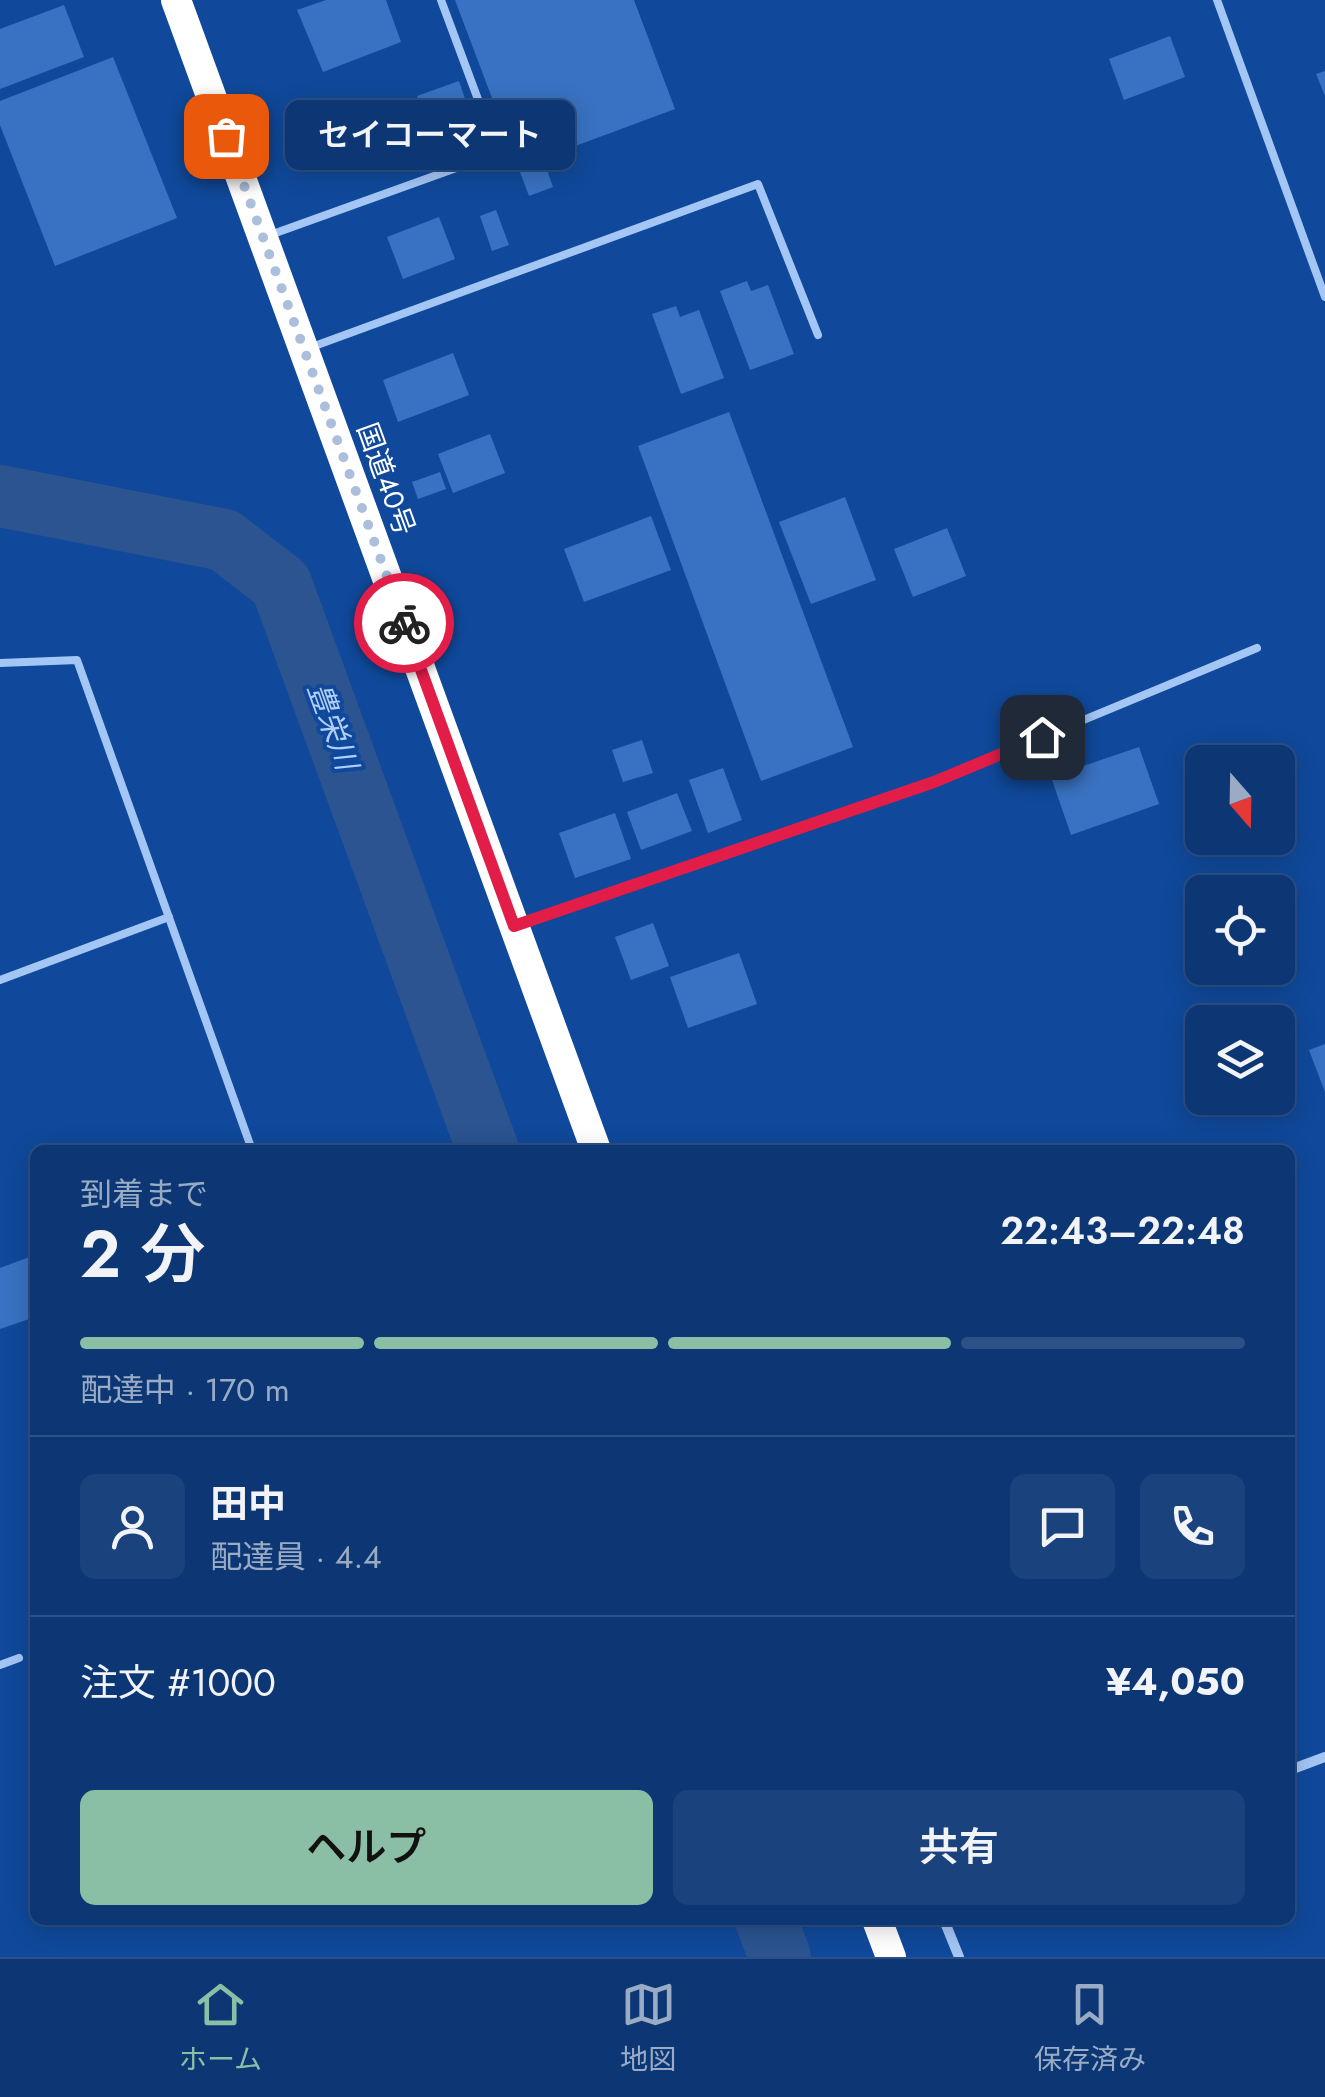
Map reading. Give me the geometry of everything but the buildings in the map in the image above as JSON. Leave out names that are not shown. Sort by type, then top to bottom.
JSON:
[{"type":"highway","name":"国道40号","points":[[176,0],[594,1145]]},
{"type":"highway","points":[[879,1925],[891,1957]]},
{"type":"street","points":[[1295,1768],[1325,1757]]},
{"type":"street","points":[[946,1925],[958,1957]]},
{"type":"lane","points":[[263,238],[498,152],[441,0]]},
{"type":"lane","points":[[1216,0],[1325,297]]},
{"type":"lane","points":[[304,350],[758,184],[818,335]]},
{"type":"lane","points":[[514,926],[934,782],[1257,648]]},
{"type":"lane","points":[[0,662],[77,660],[250,1145]]},
{"type":"lane","points":[[0,980],[169,917]]},
{"type":"lane","points":[[0,1665],[19,1658]]},
{"type":"waterway","name":"豊栄川","points":[[0,496],[224,540],[281,584],[486,1145]]},
{"type":"waterway","name":"豊栄川","points":[[768,1925],[780,1957]]},
{"type":"way so far","points":[[226,136],[404,623]]},
{"type":"place","name":"セイコーマート","points":[[226,136]]},
{"type":"route","points":[[404,623],[514,926],[934,782],[1042,737]]}]
